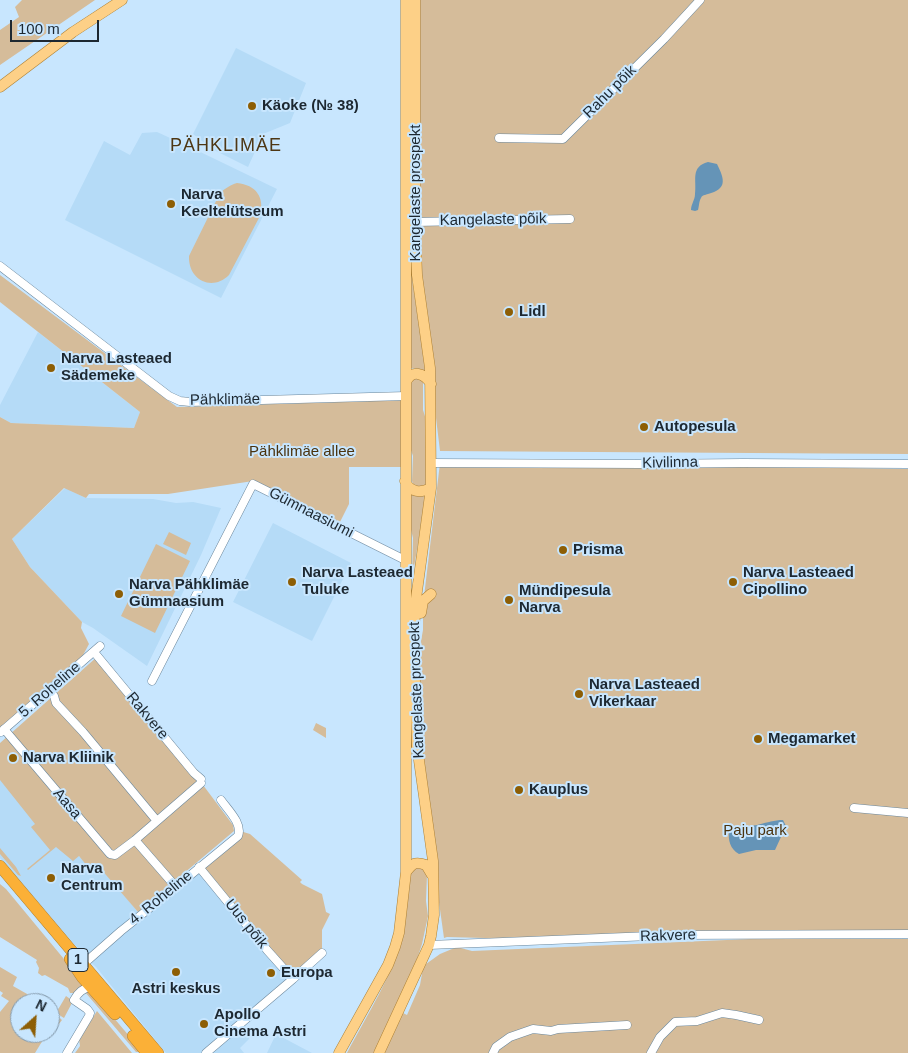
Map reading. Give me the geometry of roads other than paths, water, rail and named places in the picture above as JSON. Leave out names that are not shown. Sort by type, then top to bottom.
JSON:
[{"type":"highway","name":"1","points":[[0,866],[78,965],[91,986],[147,1053]]},
{"type":"highway","name":"1","points":[[0,875],[68,956],[78,965],[90,971],[136,1029],[158,1053]]},
{"type":"main road","points":[[0,87],[73,32],[122,0]]},
{"type":"main road","name":"Kangelaste prospekt","points":[[339,1053],[388,965],[395,947],[399,933],[406,872],[406,0]]},
{"type":"main road","name":"Kangelaste prospekt","points":[[380,1053],[429,945],[434,915],[433,860],[417,746],[414,651],[415,606],[431,488],[431,384],[417,274],[415,222],[415,0]]},
{"type":"main road","points":[[406,382],[410,376],[417,374],[425,377],[431,384]]},
{"type":"main road","points":[[406,481],[407,485],[415,491],[424,491],[431,488]]},
{"type":"main road","points":[[406,590],[417,592]]},
{"type":"main road","points":[[414,651],[419,634],[423,601],[431,594]]},
{"type":"main road","points":[[406,872],[412,864],[418,862],[426,865],[433,877]]},
{"type":"street","name":"Rahu põik","points":[[500,138],[563,139],[664,39],[700,0]]},
{"type":"street","name":"Kangelaste põik","points":[[415,222],[570,219]]},
{"type":"street","name":"Pähklimäe","points":[[0,266],[170,396],[180,401],[406,396]]},
{"type":"street","name":"Kivilinna","points":[[431,463],[908,464]]},
{"type":"street","name":"Gümnaasiumi","points":[[152,680],[253,484],[405,560]]},
{"type":"street","name":"5. Roheline","points":[[2,731],[97,649]]},
{"type":"street","name":"Rakvere","points":[[97,649],[201,781]]},
{"type":"street","points":[[49,691],[54,696],[56,703],[83,732],[157,821]]},
{"type":"street","name":"Aasa","points":[[2,731],[110,854],[115,855],[135,840],[201,781]]},
{"type":"street","name":"4. Roheline","points":[[78,965],[238,836],[240,831],[238,825],[221,800]]},
{"type":"street","points":[[854,808],[908,813]]},
{"type":"street","points":[[135,840],[176,887]]},
{"type":"street","name":"Uus põik","points":[[199,867],[293,979]]},
{"type":"street","name":"Rakvere","points":[[429,945],[675,935],[908,934]]},
{"type":"street","points":[[206,1053],[322,953]]},
{"type":"street","points":[[67,1053],[90,1013],[74,1000],[77,994],[91,986]]},
{"type":"street","points":[[651,1053],[660,1037],[675,1022],[697,1021],[722,1013],[759,1020]]},
{"type":"street","points":[[493,1053],[496,1047],[510,1036],[533,1029],[551,1032],[565,1028],[627,1025]]},
{"type":"place","name":"Käoke (№ 38)","points":[[252,106]]},
{"type":"place","name":"Narva Keeltelütseum","points":[[171,204]]},
{"type":"place","name":"Lidl","points":[[509,312]]},
{"type":"place","name":"Narva Lasteaed Sädemeke","points":[[51,368]]},
{"type":"place","name":"Autopesula","points":[[644,427]]},
{"type":"place","name":"Prisma","points":[[563,550]]},
{"type":"place","name":"Narva Lasteaed Tuluke","points":[[292,582]]},
{"type":"place","name":"Narva Lasteaed Cipollino","points":[[733,582]]},
{"type":"place","name":"Narva Pähklimäe Gümnaasium","points":[[119,594]]},
{"type":"place","name":"Mündipesula Narva","points":[[509,600]]},
{"type":"place","name":"Narva Lasteaed Vikerkaar","points":[[579,694]]},
{"type":"place","name":"Megamarket","points":[[758,739]]},
{"type":"place","name":"Narva Kliinik","points":[[13,758]]},
{"type":"place","name":"Kauplus","points":[[519,790]]},
{"type":"place","name":"Narva Centrum","points":[[51,878]]},
{"type":"place","name":"Astri keskus","points":[[176,972]]},
{"type":"place","name":"Europa","points":[[271,973]]},
{"type":"place","name":"Apollo Cinema Astri","points":[[204,1024]]},
{"type":"district","name":"PÄHKLIMÄE","points":[[226,146]]},
{"type":"park label","name":"Pähklimäe allee","points":[[302,452]]},
{"type":"park label","name":"Paju park","points":[[755,831]]}]
